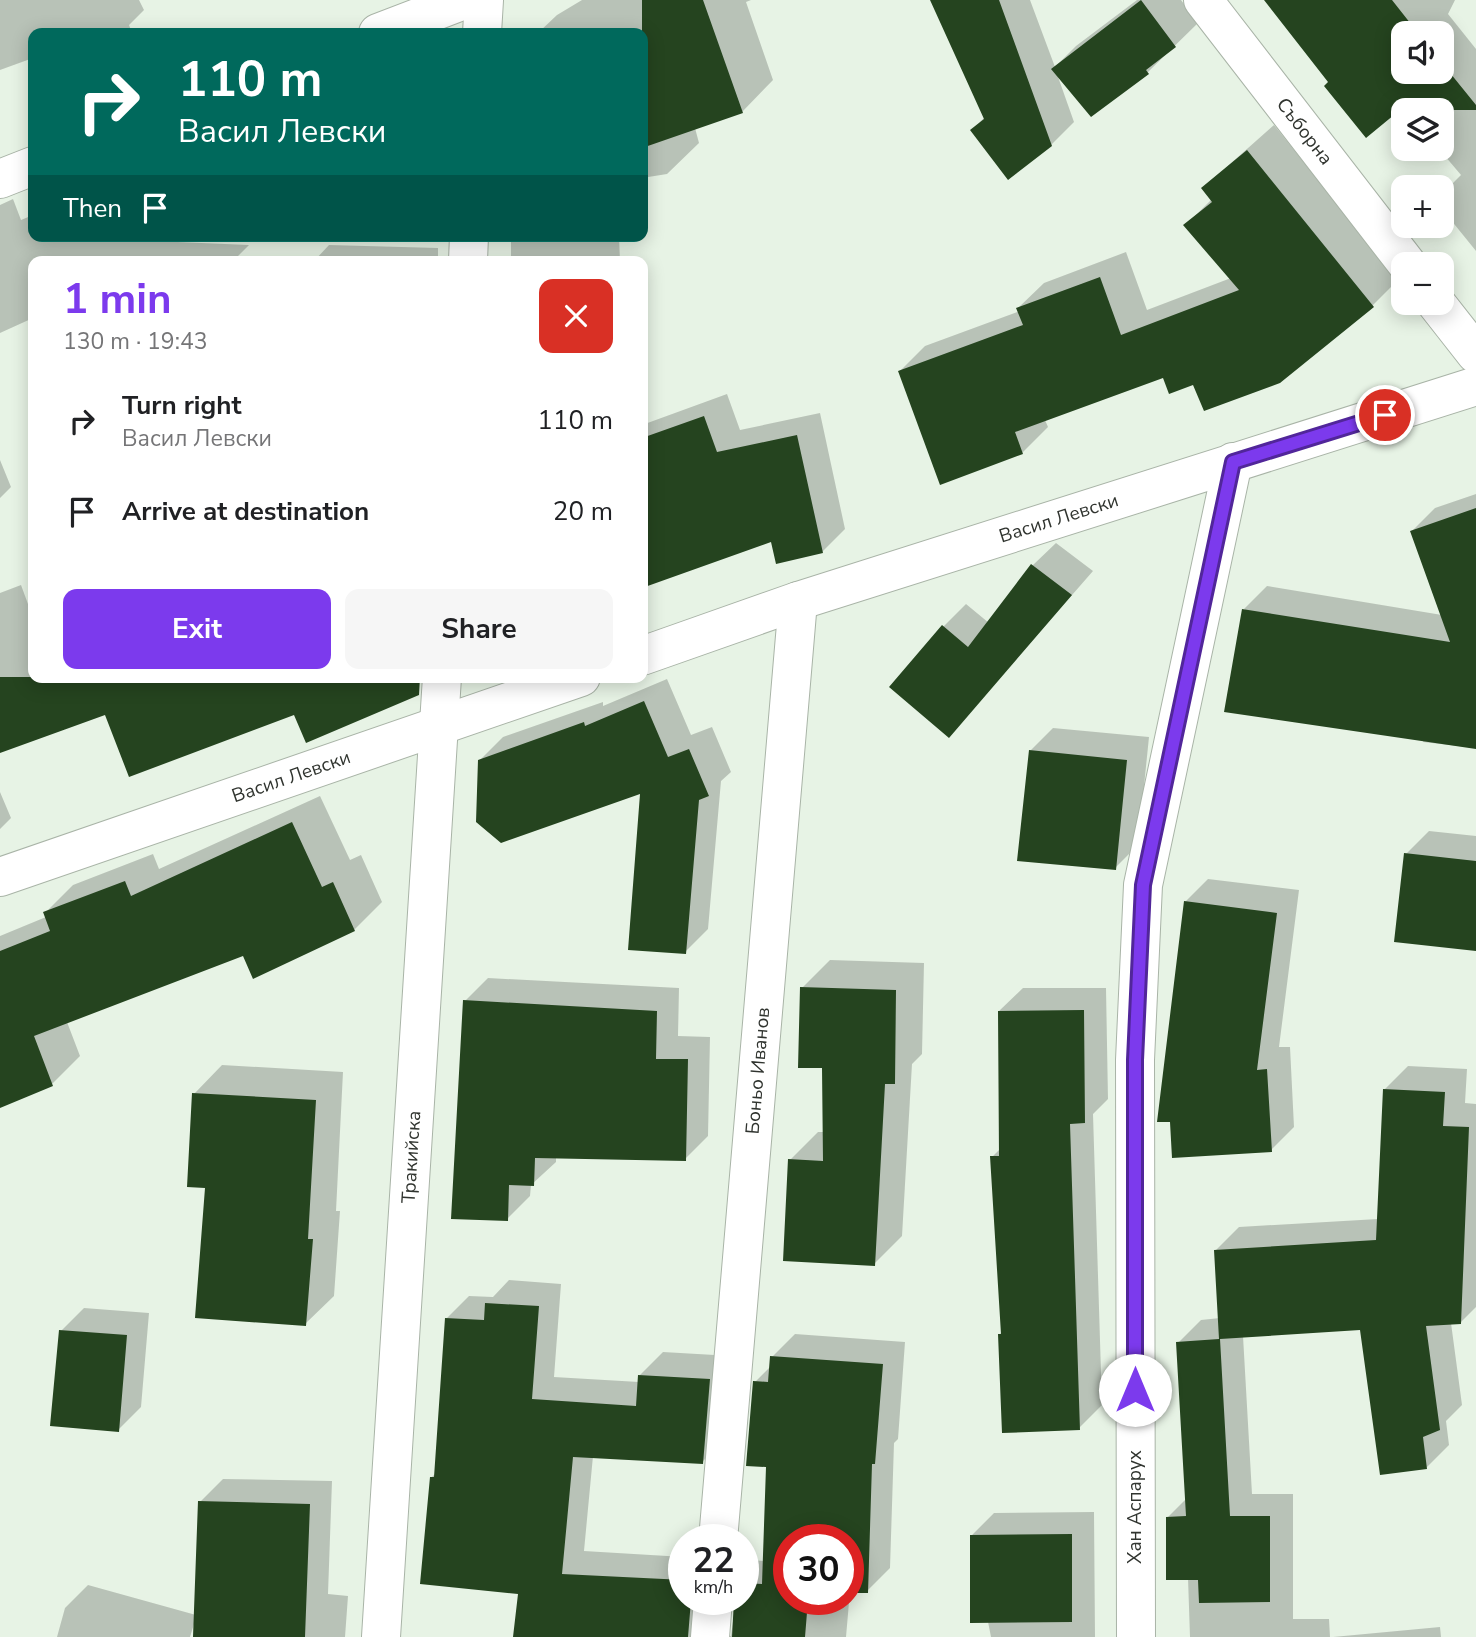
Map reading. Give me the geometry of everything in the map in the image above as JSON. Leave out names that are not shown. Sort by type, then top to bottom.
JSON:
[{"type":"street","points":[[391,28],[464,0]]},
{"type":"street","points":[[482,28],[484,0]]},
{"type":"street","name":"Съборна","points":[[1203,0],[1398,252]]},
{"type":"street","points":[[0,178],[28,168]]},
{"type":"street","points":[[1445,315],[1476,354]]},
{"type":"street","name":"Васил Левски","points":[[648,654],[798,601],[1476,386]]},
{"type":"street","name":"Хан Аспарух","points":[[1136,1637],[1135,1060],[1143,885],[1233,462]]},
{"type":"street","name":"Боньо Иванов","points":[[719,1524],[798,601]]},
{"type":"street","name":"Тракийска","points":[[381,1637],[442,683]]},
{"type":"street","name":"Васил Левски","points":[[0,877],[565,683]]},
{"type":"street","points":[[710,1637],[712,1615]]},
{"type":"building","points":[[642,0],[703,0],[743,113],[648,146],[648,28],[642,28]]},
{"type":"building","points":[[930,0],[999,0],[1052,146],[1008,180],[970,130],[984,119]]},
{"type":"building","points":[[1141,0],[1176,47],[1146,70],[1149,74],[1091,117],[1051,69]]},
{"type":"building","points":[[1264,0],[1392,0],[1409,21],[1391,21],[1391,84],[1454,84],[1454,78],[1476,105],[1476,110],[1454,110],[1454,98],[1391,98],[1391,117],[1366,138],[1324,86],[1328,82]]},
{"type":"building","points":[[1247,150],[1374,307],[1280,383],[1204,411],[1193,385],[1169,394],[1163,378],[1015,432],[1023,454],[940,485],[898,371],[1023,325],[1016,308],[1100,277],[1121,335],[1239,290],[1183,225],[1212,202],[1201,188]]},
{"type":"building","points":[[704,416],[717,452],[797,435],[823,553],[776,564],[771,542],[648,586],[648,436]]},
{"type":"building","points":[[1476,508],[1476,749],[1224,712],[1242,609],[1450,642],[1410,531]]},
{"type":"building","points":[[1031,564],[1072,595],[949,738],[889,687],[942,625],[968,647]]},
{"type":"building","points":[[0,677],[28,677],[28,683],[420,683],[419,695],[306,743],[294,715],[129,777],[105,715],[0,753]]},
{"type":"building","points":[[644,701],[668,757],[689,749],[709,796],[699,800],[686,954],[628,950],[640,794],[501,843],[476,822],[478,760],[584,722],[585,726]]},
{"type":"building","points":[[1029,750],[1127,760],[1116,870],[1017,861]]},
{"type":"building","points":[[292,822],[322,887],[333,882],[355,931],[253,979],[243,956],[34,1036],[53,1086],[0,1108],[0,951],[50,931],[43,912],[125,881],[131,896]]},
{"type":"building","points":[[1404,853],[1476,861],[1476,951],[1394,942]]},
{"type":"building","points":[[1184,901],[1277,913],[1257,1070],[1267,1069],[1272,1152],[1172,1158],[1170,1122],[1157,1122]]},
{"type":"building","points":[[800,987],[896,990],[895,1084],[885,1084],[875,1266],[783,1261],[788,1159],[823,1161],[822,1068],[798,1068]]},
{"type":"building","points":[[463,1000],[657,1011],[656,1059],[688,1059],[686,1161],[535,1158],[534,1186],[509,1185],[508,1221],[451,1219]]},
{"type":"building","points":[[1084,1010],[1085,1123],[1070,1124],[1080,1430],[1002,1433],[998,1334],[1001,1334],[990,1156],[999,1156],[998,1011]]},
{"type":"building","points":[[1383,1089],[1445,1092],[1443,1126],[1469,1127],[1461,1324],[1426,1326],[1440,1430],[1423,1437],[1427,1469],[1380,1475],[1360,1330],[1220,1339],[1230,1516],[1270,1516],[1270,1602],[1199,1603],[1198,1580],[1166,1580],[1166,1517],[1186,1516],[1176,1342],[1219,1339],[1214,1250],[1376,1240]]},
{"type":"building","points":[[192,1093],[316,1100],[308,1239],[313,1239],[306,1326],[195,1318],[205,1188],[187,1187]]},
{"type":"building","points":[[485,1303],[539,1306],[532,1399],[636,1406],[638,1375],[710,1379],[703,1464],[573,1457],[562,1574],[668,1579],[668,1615],[690,1615],[688,1637],[513,1637],[518,1594],[420,1584],[430,1477],[434,1477],[445,1318],[484,1320]]},
{"type":"building","points":[[59,1330],[127,1335],[119,1432],[50,1426]]},
{"type":"building","points":[[770,1356],[883,1364],[875,1464],[872,1464],[868,1593],[864,1593],[864,1524],[773,1524],[773,1615],[807,1615],[805,1637],[732,1637],[733,1615],[759,1615],[766,1467],[746,1466],[753,1381],[768,1382]]},
{"type":"building","points":[[198,1501],[310,1504],[305,1637],[193,1637]]},
{"type":"building","points":[[1072,1534],[1072,1622],[970,1623],[970,1535]]},
{"type":"route","points":[[1135,1390],[1135,1060],[1143,885],[1233,462],[1385,415]]}]
